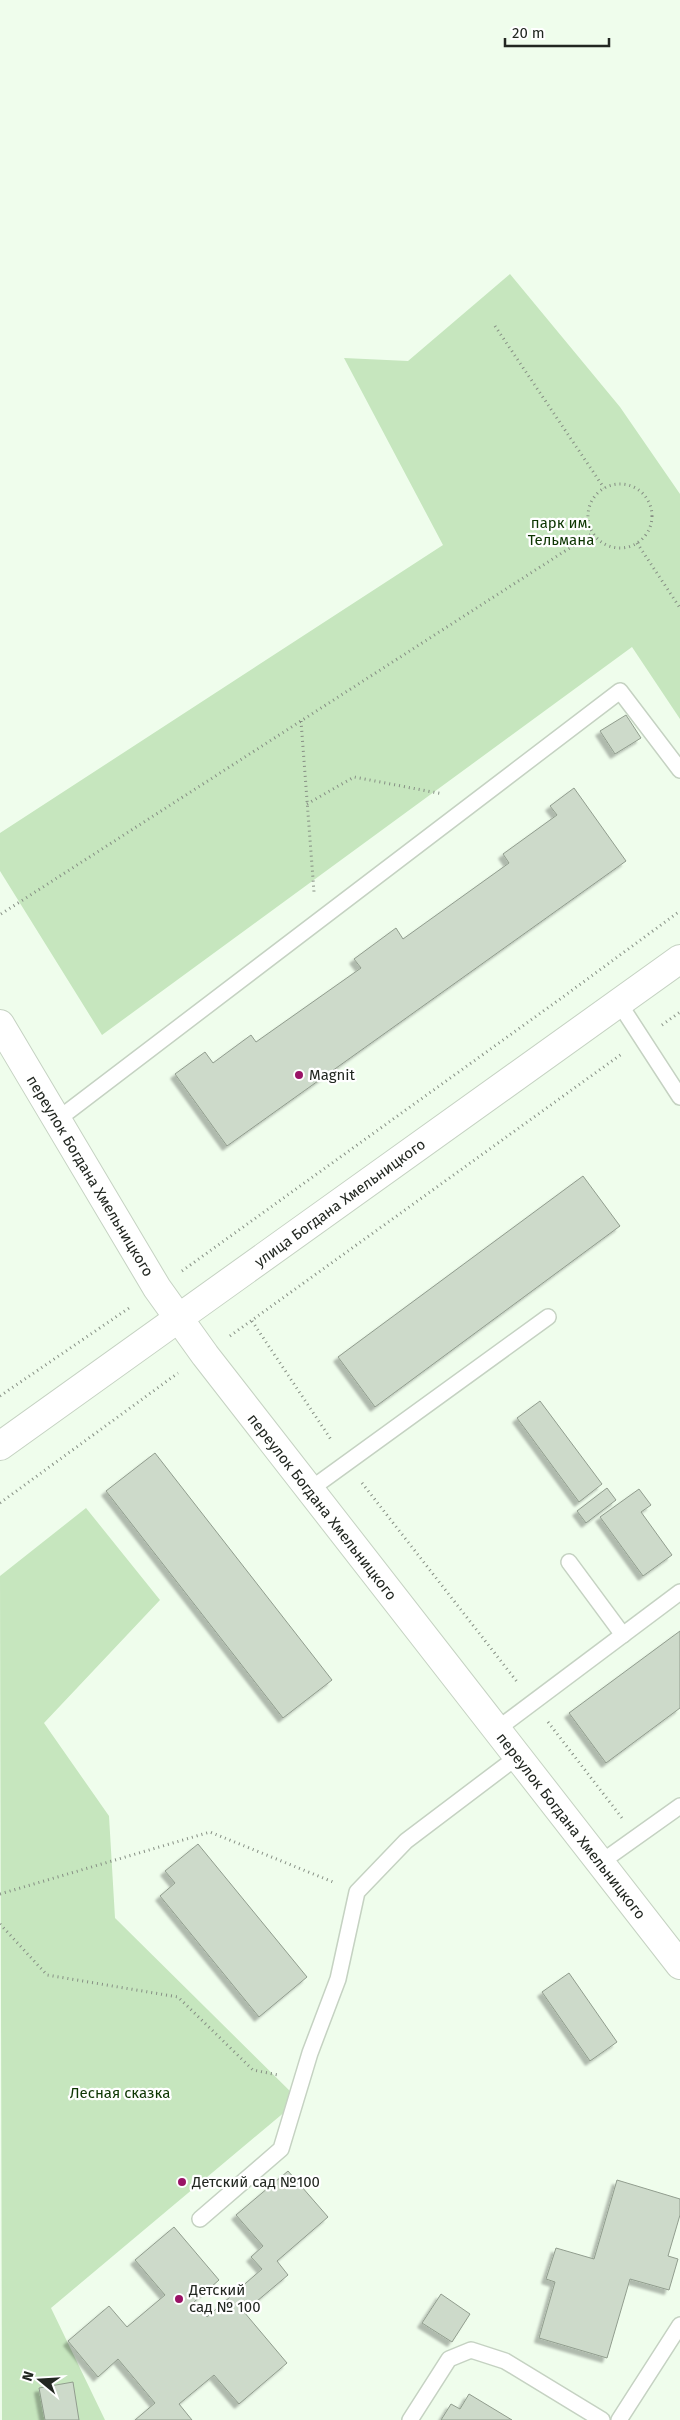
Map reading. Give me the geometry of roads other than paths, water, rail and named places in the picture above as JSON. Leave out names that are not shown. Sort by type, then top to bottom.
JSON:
[{"type":"street","name":"улица Богдана Хмельницкого","points":[[0,1446],[680,959]]},
{"type":"street","name":"переулок Богдана Хмельницкого","points":[[0,1024],[158,1288],[179,1318],[308,1491],[680,1965]]},
{"type":"lane","points":[[57,1120],[620,691],[680,770]]},
{"type":"lane","points":[[619,1003],[680,1096]]},
{"type":"lane","points":[[308,1491],[548,1317]]},
{"type":"lane","points":[[569,1562],[623,1635]]},
{"type":"lane","points":[[496,1730],[680,1592]]},
{"type":"lane","points":[[200,2219],[281,2149],[301,2080],[338,1979],[357,1892],[406,1841],[518,1757]]},
{"type":"lane","points":[[600,1863],[680,1806]]},
{"type":"lane","points":[[619,2420],[680,2325]]},
{"type":"lane","points":[[410,2420],[450,2358],[471,2350],[505,2361],[602,2420]]},
{"type":"place","name":"Magnit","points":[[299,1075]]},
{"type":"place","name":"Детский сад №100","points":[[182,2182]]},
{"type":"place","name":"Детский сад № 100","points":[[179,2299]]},
{"type":"park label","name":"парк им. Тельмана","points":[[561,532]]},
{"type":"park label","name":"Лесная сказка","points":[[120,2093]]}]
